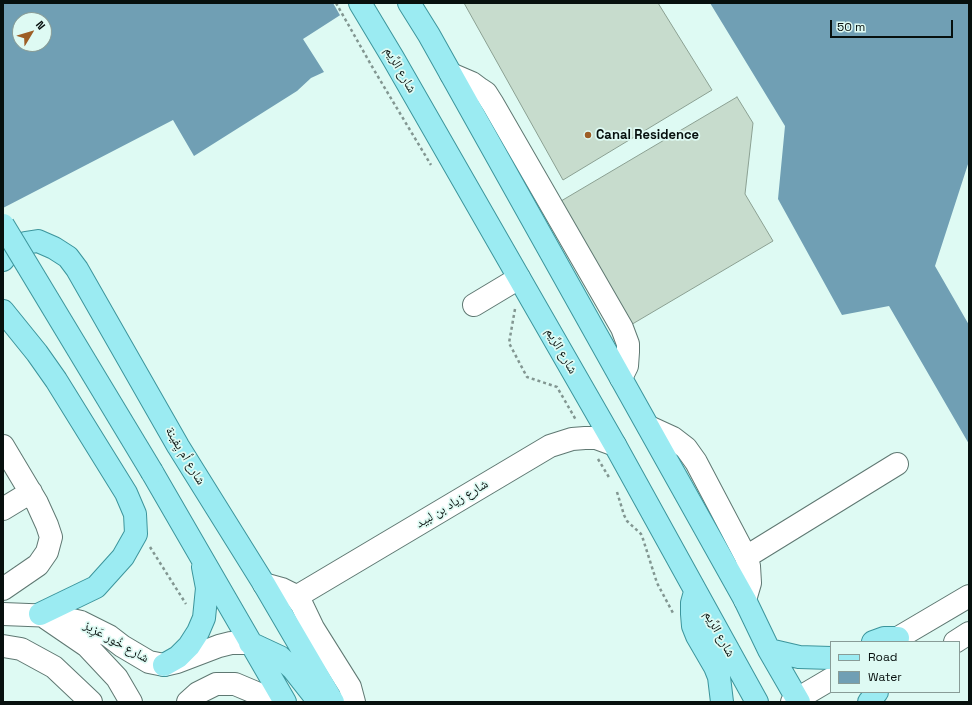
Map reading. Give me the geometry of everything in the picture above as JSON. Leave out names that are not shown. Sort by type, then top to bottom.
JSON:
[{"type":"main road","name":"شارع الرِّيم","points":[[360,3],[615,445],[756,702]]},
{"type":"main road","points":[[409,3],[451,74],[622,378],[745,600],[796,701]]},
{"type":"main road","points":[[3,225],[152,472],[285,702]]},
{"type":"main road","name":"شارع أم يِفينة","points":[[3,260],[11,250],[25,243],[38,241],[68,256],[83,278],[178,446],[264,584],[333,702]]},
{"type":"main road","points":[[3,311],[47,366],[126,493],[135,514],[136,534],[123,557],[96,587],[40,614]]},
{"type":"main road","points":[[164,665],[178,657],[189,646],[198,632],[204,618],[207,588],[201,558]]},
{"type":"main road","points":[[695,592],[692,603],[694,626],[697,636],[715,667],[722,702]]},
{"type":"main road","points":[[876,641],[884,638],[895,640]]},
{"type":"main road","points":[[250,643],[280,657],[293,669],[319,702]]},
{"type":"main road","points":[[769,650],[799,657],[830,658]]},
{"type":"main road","points":[[869,702],[874,693]]},
{"type":"street","points":[[474,305],[519,278]]},
{"type":"street","points":[[649,427],[673,438],[691,455],[746,557],[751,574],[745,600]]},
{"type":"street","name":"شارع زياد بن لبيد","points":[[296,598],[550,446],[572,439],[585,438],[596,438],[615,445]]},
{"type":"street","points":[[3,446],[31,492],[47,525],[51,537],[50,545],[44,559],[3,590]]},
{"type":"street","points":[[746,557],[897,464]]},
{"type":"street","points":[[3,509],[31,492]]},
{"type":"street","points":[[264,584],[282,589],[296,598],[302,605],[313,628],[350,688],[354,702]]},
{"type":"street","points":[[895,640],[969,596]]},
{"type":"street","name":"شارع خُور عَزِيز","points":[[3,614],[40,614],[67,618],[81,622],[109,636],[122,646],[149,662],[164,665],[225,645],[250,643]]},
{"type":"street","points":[[40,614],[87,646],[117,678],[131,702]]},
{"type":"street","points":[[957,641],[969,633]]},
{"type":"street","points":[[3,646],[21,649],[54,667],[91,702]]},
{"type":"street","points":[[796,701],[830,679]]},
{"type":"street","points":[[188,702],[198,693],[216,684],[235,684],[261,695],[266,702]]},
{"type":"street","points":[[855,702],[873,693]]},
{"type":"path","points":[[336,3],[374,70]]},
{"type":"path","points":[[607,473],[613,483]]},
{"type":"path","points":[[616,488],[624,515],[627,521],[641,534],[657,583],[673,613]]},
{"type":"path","points":[[136,534],[144,539],[193,614],[204,618]]},
{"type":"water","points":[[3,3],[359,3],[303,39],[324,72],[311,78],[297,91],[194,156],[173,120],[3,208]]},
{"type":"water","points":[[710,3],[969,3],[969,161],[935,266],[969,325],[969,444],[889,306],[842,315],[778,199],[785,126]]},
{"type":"pier","points":[[333,3],[361,3],[341,17]]},
{"type":"building","name":"Canal Residence","points":[[464,3],[658,3],[712,90],[563,180]]},
{"type":"building","points":[[737,97],[753,123],[745,194],[773,241],[629,326],[556,204]]},
{"type":"place","name":"Canal Residence","points":[[588,135]]}]
